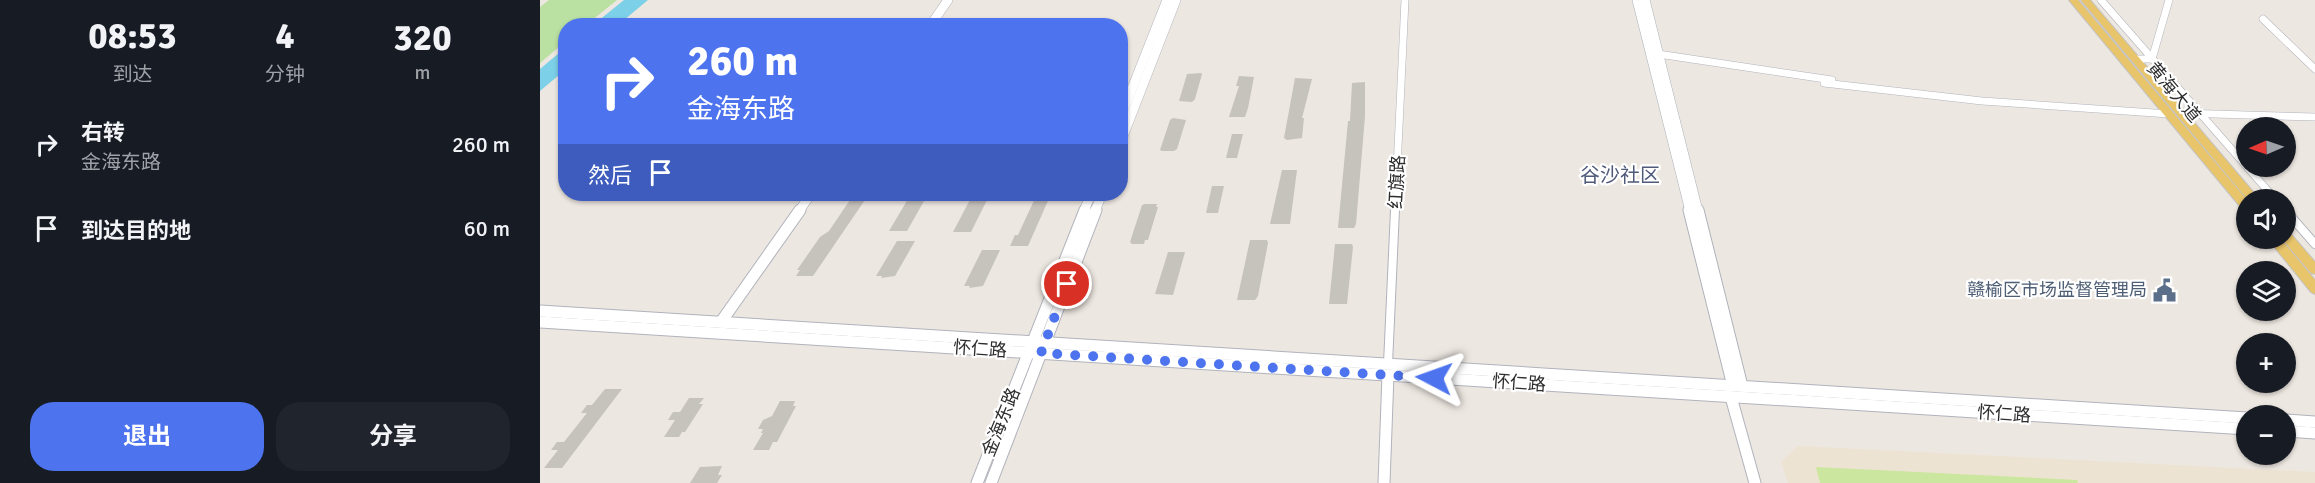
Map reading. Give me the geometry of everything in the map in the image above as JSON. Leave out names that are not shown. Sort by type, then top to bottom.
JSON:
[{"type":"main road","points":[[936,18],[948,0]]},
{"type":"main road","points":[[1128,98],[1167,0]]},
{"type":"main road","points":[[1128,123],[1176,0]]},
{"type":"main road","points":[[1637,0],[1735,390]]},
{"type":"main road","points":[[1645,0],[1755,483]]},
{"type":"main road","name":"黄海大道","points":[[2073,0],[2236,194]]},
{"type":"main road","name":"黄海大道","points":[[2085,0],[2246,189]]},
{"type":"main road","points":[[721,322],[806,201]]},
{"type":"main road","name":"金海东路","points":[[991,483],[1088,201]]},
{"type":"main road","name":"金海东路","points":[[977,483],[1099,201]]},
{"type":"main road","points":[[2296,248],[2315,270]]},
{"type":"main road","points":[[2282,249],[2315,289]]},
{"type":"main road","name":"怀仁路","points":[[540,311],[721,322],[1036,348]]},
{"type":"main road","name":"怀仁路","points":[[540,322],[1036,348],[2236,417]]},
{"type":"main road","name":"红旗路","points":[[1384,483],[1388,370]]},
{"type":"main road","name":"怀仁路","points":[[1735,390],[2236,428]]},
{"type":"main road","points":[[2296,421],[2315,422]]},
{"type":"main road","points":[[2296,432],[2315,433]]},
{"type":"street","name":"红旗路","points":[[1388,370],[1405,0]]},
{"type":"street","points":[[2101,0],[2266,189]]},
{"type":"street","points":[[2152,59],[2169,0]]},
{"type":"street","points":[[2263,19],[2315,69]]},
{"type":"street","points":[[1658,54],[1819,77],[1857,86]]},
{"type":"street","points":[[2136,59],[2152,59]]},
{"type":"street","points":[[1824,83],[1982,101],[2169,114]]},
{"type":"street","points":[[2181,112],[2315,117]]},
{"type":"street","points":[[2296,222],[2315,244]]},
{"type":"shaded area","points":[[1798,446],[2315,472],[2315,483],[1788,483],[1781,462]]},
{"type":"green space","points":[[549,0],[617,0],[595,18],[558,18],[558,48],[540,63],[540,7]]},
{"type":"green space","points":[[1816,467],[2077,480],[2078,483],[1820,483]]},
{"type":"water","points":[[624,0],[648,0],[626,18],[602,18]]},
{"type":"water","points":[[558,54],[558,76],[540,91],[540,69]]},
{"type":"building","points":[[1201,73],[1195,99],[1192,102],[1179,101],[1187,74]]},
{"type":"building","points":[[1239,76],[1254,77],[1248,108],[1245,117],[1229,117],[1239,86],[1236,86]]},
{"type":"building","points":[[1295,78],[1312,79],[1302,118],[1304,118],[1302,138],[1287,140],[1284,138]]},
{"type":"building","points":[[1365,82],[1365,116],[1356,224],[1354,228],[1338,228],[1352,83]]},
{"type":"building","points":[[1173,118],[1186,120],[1177,149],[1162,151],[1160,150],[1170,120]]},
{"type":"building","points":[[1232,134],[1243,134],[1237,158],[1226,158]]},
{"type":"building","points":[[1282,170],[1297,170],[1290,224],[1270,224]]},
{"type":"building","points":[[1212,186],[1224,186],[1218,213],[1206,213]]},
{"type":"building","points":[[849,201],[864,201],[813,276],[796,276],[800,270],[797,270],[820,237],[829,231]]},
{"type":"building","points":[[907,201],[924,201],[907,231],[889,231]]},
{"type":"building","points":[[969,201],[986,201],[971,232],[953,232]]},
{"type":"building","points":[[1034,201],[1048,201],[1028,246],[1010,246],[1015,235],[1018,235]]},
{"type":"building","points":[[1157,204],[1156,207],[1158,207],[1148,240],[1145,240],[1144,244],[1132,244],[1130,242],[1142,205]]},
{"type":"building","points":[[1250,240],[1267,240],[1268,243],[1258,296],[1255,300],[1237,300]]},
{"type":"building","points":[[897,241],[915,241],[895,276],[881,278],[882,276],[876,276]]},
{"type":"building","points":[[1335,244],[1352,244],[1353,247],[1347,304],[1329,304]]},
{"type":"building","points":[[982,250],[1000,250],[983,286],[969,288],[970,286],[964,286]]},
{"type":"building","points":[[1168,252],[1185,252],[1173,295],[1155,294]]},
{"type":"building","points":[[605,389],[622,389],[562,468],[544,468],[558,450],[551,450],[557,442],[564,442],[587,413],[581,413],[587,405],[592,405]]},
{"type":"building","points":[[689,398],[704,398],[699,404],[703,404],[685,432],[682,432],[679,437],[664,437],[675,420],[668,420],[673,412],[680,412]]},
{"type":"building","points":[[780,401],[795,401],[793,406],[796,406],[777,442],[773,442],[769,450],[753,450],[763,433],[761,433],[763,429],[758,429],[763,420],[772,416]]},
{"type":"building","points":[[722,466],[718,475],[722,475],[717,483],[690,483],[700,467]]},
{"type":"place","name":"赣榆区市场监督管理局","points":[[2165,290]]},
{"type":"district","name":"谷沙社区","points":[[1620,175]]},
{"type":"route","points":[[1067,284],[1041,353],[1434,378]]}]
